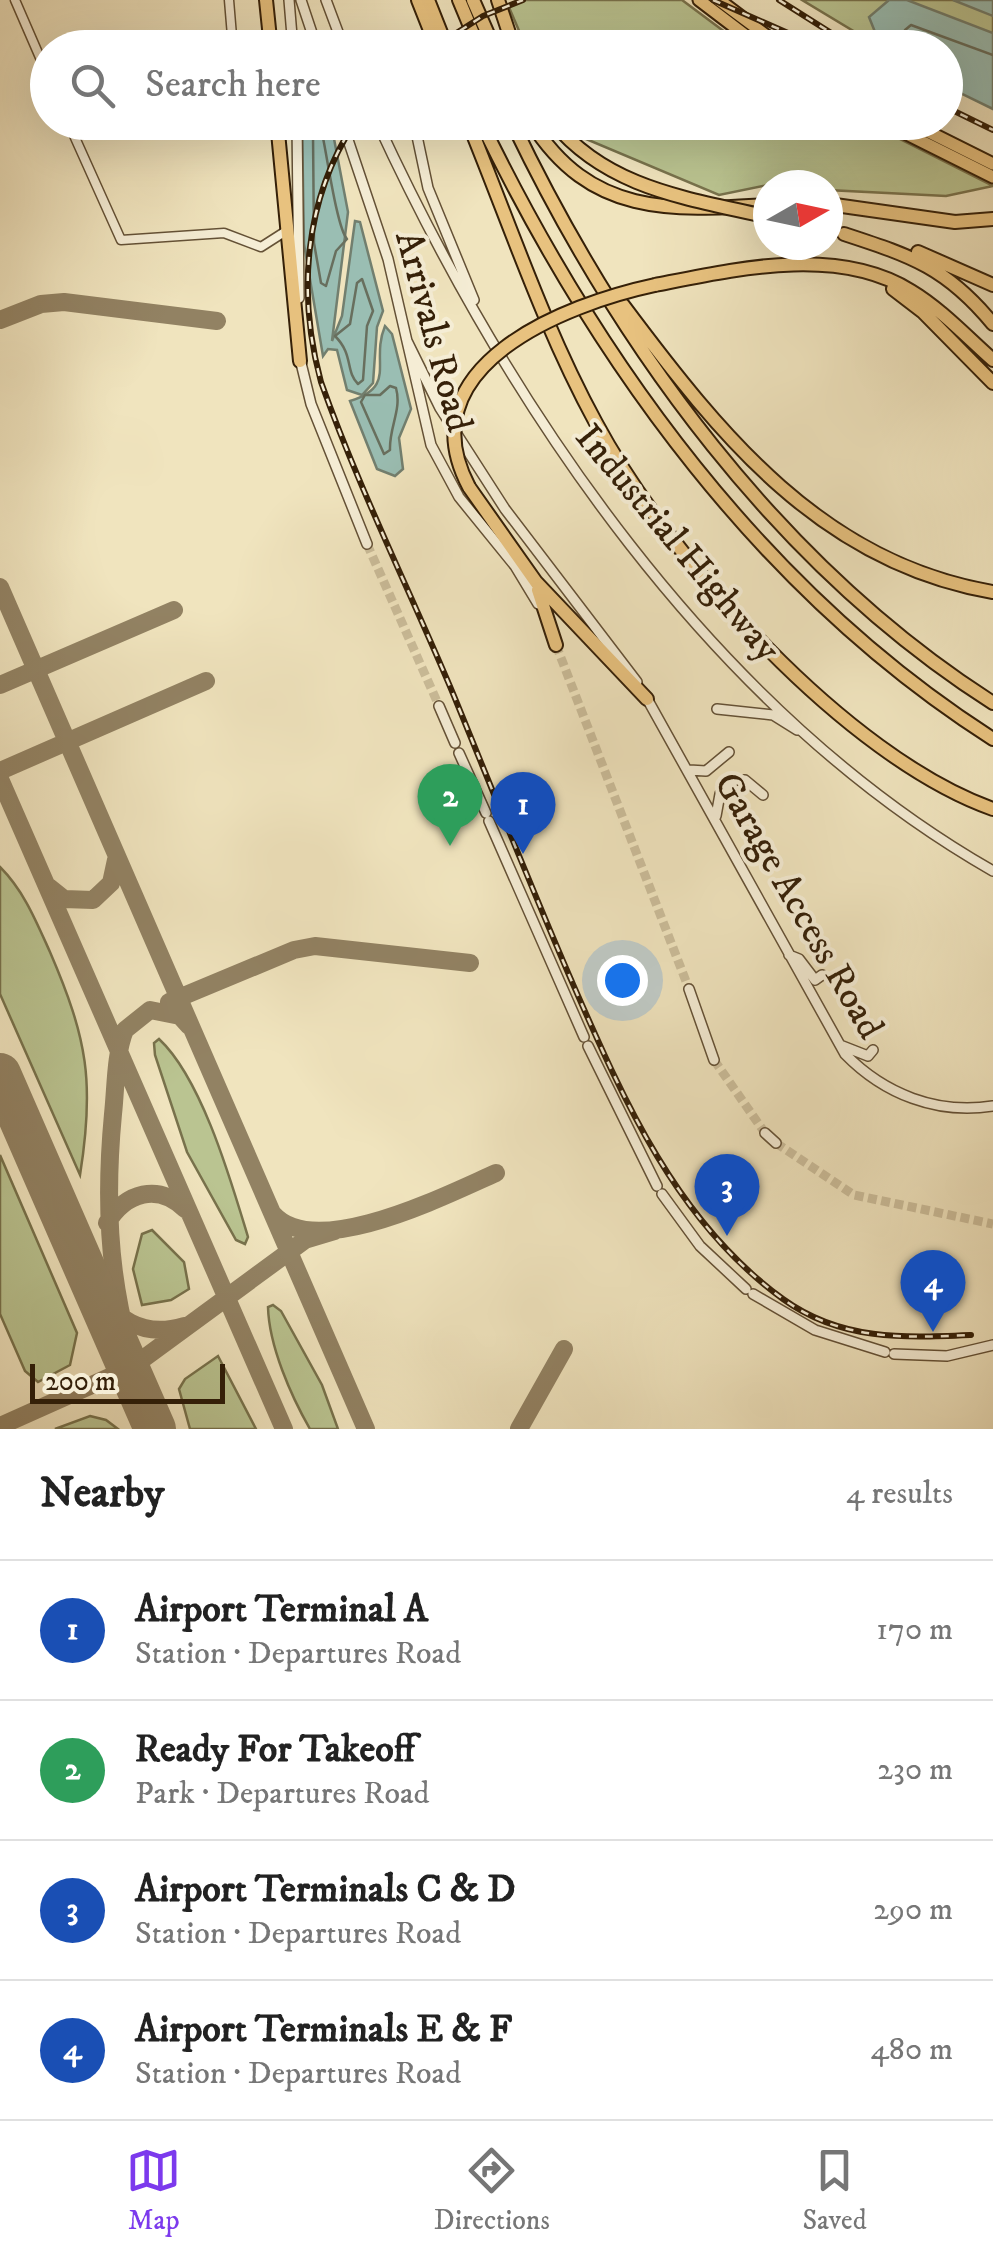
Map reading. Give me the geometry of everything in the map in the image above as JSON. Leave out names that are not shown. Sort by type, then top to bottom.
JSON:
[{"type":"highway","points":[[266,0],[268,30]]},
{"type":"highway","points":[[418,0],[430,30]]},
{"type":"highway","points":[[428,0],[440,30]]},
{"type":"highway","points":[[460,0],[472,30]]},
{"type":"highway","points":[[473,0],[486,30]]},
{"type":"highway","points":[[498,0],[508,30]]},
{"type":"highway","points":[[278,140],[300,361]]},
{"type":"highway","points":[[475,140],[586,406],[654,513],[743,619],[834,708],[917,772],[993,809]]},
{"type":"highway","points":[[491,140],[572,292],[703,475],[840,623],[914,684],[993,739]]},
{"type":"highway","points":[[522,140],[576,241],[675,393],[762,502],[889,627],[993,703]]},
{"type":"highway","points":[[546,140],[570,168],[620,198],[666,209],[753,206]]},
{"type":"highway","points":[[570,140],[581,152],[624,179],[753,213]]},
{"type":"highway","points":[[843,206],[955,222],[993,219]]},
{"type":"highway","points":[[844,234],[918,252],[993,285]]},
{"type":"highway","points":[[844,234],[902,251],[936,268],[993,324]]},
{"type":"highway","points":[[576,241],[703,409],[798,505],[850,542],[903,567],[993,592]]},
{"type":"highway","points":[[647,699],[527,570],[469,487],[458,456],[458,417],[469,388],[490,360],[510,342],[555,316],[655,285],[818,264],[882,276],[924,300],[993,360]]},
{"type":"highway","points":[[758,270],[825,268],[876,280],[917,306],[993,383]]},
{"type":"highway","points":[[527,570],[544,604],[556,645]]},
{"type":"main road","points":[[699,0],[738,30]]},
{"type":"main road","points":[[719,0],[760,30]]},
{"type":"main road","points":[[919,140],[993,177]]},
{"type":"main road","points":[[945,140],[993,164]]},
{"type":"street","points":[[14,0],[30,36]]},
{"type":"street","points":[[229,0],[232,30]]},
{"type":"street","points":[[289,0],[292,30]]},
{"type":"street","points":[[302,0],[311,30]]},
{"type":"street","points":[[326,0],[337,30]]},
{"type":"street","points":[[76,140],[122,240],[220,233],[261,247],[286,231]]},
{"type":"street","points":[[297,140],[300,361],[316,415],[367,544]]},
{"type":"street","name":"Arrivals Road","points":[[348,140],[388,259],[424,422],[438,459],[464,504],[523,578],[556,645]]},
{"type":"street","name":"Industrial Highway","points":[[387,140],[444,259],[494,344],[561,450],[638,552],[708,632],[816,742],[902,814],[993,871]]},
{"type":"street","points":[[418,140],[434,206],[494,344]]},
{"type":"street","name":"Garage Access Road","points":[[407,341],[440,408],[495,495],[647,699],[838,1044],[871,1077],[912,1099],[949,1108],[993,1106]]},
{"type":"street","points":[[439,706],[586,1042],[660,1190],[700,1246],[749,1292],[816,1330],[890,1353],[948,1356],[993,1345]]},
{"type":"street","points":[[718,709],[777,716],[816,742]]},
{"type":"street","points":[[689,770],[706,770],[729,752]]},
{"type":"street","points":[[716,818],[720,794],[734,780],[745,780],[762,795]]},
{"type":"street","points":[[790,956],[799,959],[816,980],[822,975]]},
{"type":"street","points":[[689,990],[714,1060]]},
{"type":"street","points":[[838,1044],[867,1056],[873,1050]]},
{"type":"street","points":[[766,1133],[776,1144]]},
{"type":"green space","points":[[522,0],[682,0],[722,30],[519,30],[508,5]]},
{"type":"green space","points":[[802,0],[993,0],[993,108],[963,70],[963,30],[852,30]]},
{"type":"green space","points":[[588,140],[902,140],[993,186],[946,196],[843,191],[843,170],[753,170],[753,188],[719,195]]},
{"type":"green space","points":[[0,867],[23,896],[40,929],[80,1036],[87,1113],[80,1175],[0,994]]},
{"type":"green space","points":[[159,1039],[202,1104],[233,1188],[248,1237],[245,1244],[236,1240],[187,1152],[155,1055],[154,1043]]},
{"type":"green space","points":[[0,1155],[77,1333],[70,1365],[38,1382],[25,1371],[0,1314]]},
{"type":"green space","points":[[152,1230],[184,1262],[189,1289],[171,1300],[142,1305],[133,1269],[142,1234]]},
{"type":"green space","points":[[273,1305],[281,1311],[322,1385],[338,1429],[310,1429],[303,1416],[272,1338],[268,1307]]},
{"type":"green space","points":[[218,1356],[256,1429],[190,1429],[179,1389],[185,1379]]},
{"type":"green space","points":[[90,1416],[106,1420],[118,1429],[55,1429]]},
{"type":"water","points":[[889,0],[907,0],[993,33],[993,109],[963,94],[963,30],[874,30],[869,17]]},
{"type":"water","points":[[953,0],[993,0],[993,16]]},
{"type":"water","points":[[302,140],[334,140],[348,212],[332,341],[342,316],[355,221],[360,222],[383,311],[377,327],[373,383],[362,395],[347,390],[337,350],[328,349],[323,356],[304,244]]},
{"type":"water","points":[[385,326],[392,334],[411,409],[399,438],[403,469],[395,476],[377,469],[350,401],[365,395],[378,380]]},
{"type":"taxiway","points":[[0,320],[41,304],[64,302],[217,321]]},
{"type":"taxiway","points":[[0,587],[366,1429]]},
{"type":"taxiway","points":[[0,685],[174,610]]},
{"type":"taxiway","points":[[0,771],[206,681]]},
{"type":"taxiway","points":[[0,779],[284,1429]]},
{"type":"taxiway","points":[[49,887],[64,899],[93,900],[111,883],[116,860]]},
{"type":"taxiway","points":[[169,1002],[294,950],[315,946],[470,963]]},
{"type":"taxiway","points":[[153,1424],[128,1346],[110,1234],[116,1071],[125,1030],[150,1010],[180,1016],[189,1026]]},
{"type":"taxiway","points":[[273,1214],[293,1227],[319,1231],[349,1228],[415,1208],[496,1173]]},
{"type":"taxiway","points":[[107,1223],[123,1204],[143,1195],[164,1196],[185,1209]]},
{"type":"taxiway","points":[[0,1426],[132,1367],[305,1240],[335,1231]]},
{"type":"taxiway","points":[[92,1284],[110,1307],[130,1323],[155,1330],[184,1326]]},
{"type":"taxiway","points":[[519,1429],[564,1349]]},
{"type":"runway","points":[[0,1074],[155,1429]]},
{"type":"tunnel","points":[[367,544],[439,706]]},
{"type":"tunnel","points":[[556,645],[689,989]]},
{"type":"tunnel","points":[[714,1060],[765,1133]]},
{"type":"tunnel","points":[[776,1143],[854,1195],[993,1224]]},
{"type":"railway","points":[[461,30],[483,16],[523,0]]},
{"type":"railway","points":[[713,0],[781,30]]},
{"type":"railway","points":[[779,0],[826,30]]},
{"type":"railway","points":[[963,115],[993,130]]},
{"type":"railway","points":[[345,140],[325,183],[310,248],[309,315],[321,382],[554,940],[631,1109],[681,1193],[711,1232],[783,1299],[805,1313],[850,1330],[897,1336],[971,1335]]},
{"type":"place","name":"Ready For Takeoff","points":[[450,846]]},
{"type":"place","name":"Airport Terminal A","points":[[523,854]]},
{"type":"place","name":"Airport Terminals C & D","points":[[727,1236]]},
{"type":"place","name":"Airport Terminals E & F","points":[[933,1332]]}]
